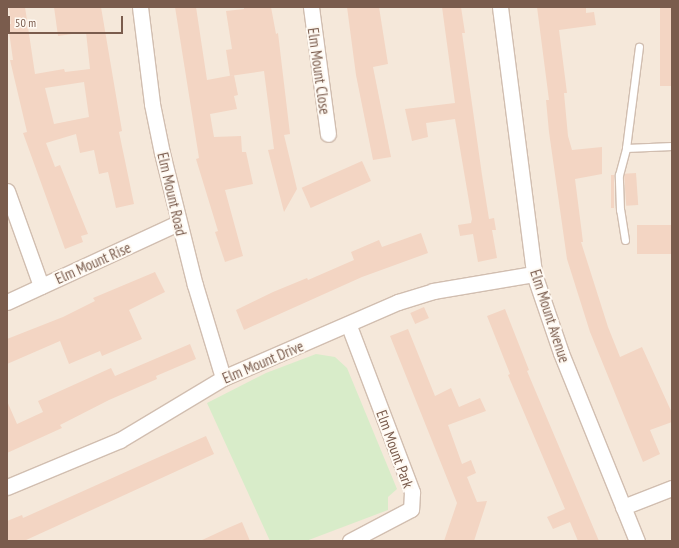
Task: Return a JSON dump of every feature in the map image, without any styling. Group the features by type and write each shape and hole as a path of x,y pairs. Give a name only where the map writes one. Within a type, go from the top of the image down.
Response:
{"street":[{"name":"Elm Mount Road","path":"140,7 152,104 178,223 223,378"},
{"name":"Elm Mount Close","path":"311,7 328,134"},
{"name":"Elm Mount Avenue","path":"500,7 534,274 561,353 637,541"},
{"path":"7,191 42,286"},
{"name":"Elm Mount Rise","path":"7,302 178,223"},
{"name":"Elm Mount Drive","path":"7,487 120,440 223,378 349,326 398,302 434,291 534,274"},
{"name":"Elm Mount Park","path":"349,326 412,492 411,509 350,541"},
{"path":"623,507 672,488"}],"lane":[{"path":"625,240 620,210 620,175 626,148 639,47"},
{"path":"626,148 672,146"}],"shaded area":[{"path":"7,7 672,7 672,541 7,541"}],"green space":[{"path":"316,354 335,357 347,368 397,489 388,497 388,510 306,541 270,541 207,403 266,373"}],"building":[{"path":"9,7 25,7 35,74 64,69 65,72 90,69 86,32 58,36 54,7 101,7 122,131 119,132 134,204 116,208 108,172 99,174 94,150 80,153 76,134 46,143 55,167 60,165 88,234 81,236 83,242 65,249 23,133 27,132 10,60 13,60 8,24 11,24","holes":["84,82 89,117 54,124 45,88"]},
{"path":"175,7 196,7 207,80 234,75 238,95 234,96 237,109 210,114 214,137 241,136 242,152 246,152 253,184 225,190 243,256 225,262 215,232 218,231 196,159 199,158"},
{"path":"244,7 271,7 276,34 278,33 290,134 284,135 297,189 284,212 268,150 274,149 264,71 230,76 226,50 232,49 226,11 244,9"},
{"path":"347,7 379,7 388,64 373,67 391,157 373,160 356,75"},
{"path":"442,7 461,7 465,33 462,33 482,175 489,219 494,218 496,230 492,230 497,258 478,262 473,234 460,236 458,225 471,223 472,219 455,119 426,123 428,137 412,141 405,109 455,103"},
{"path":"537,7 586,7 586,13 594,12 596,25 559,30 567,93 564,93 568,136 572,150 602,147 602,174 575,179 583,242 581,242 608,327 620,357 642,347 672,413 672,422 650,430 660,454 643,462 590,332 567,259 549,132 546,100 549,100"},
{"path":"660,7 672,7 672,86 660,86"},
{"path":"362,161 371,181 311,208 302,188"},
{"path":"636,173 638,205 626,206 624,174"},
{"path":"611,175 614,175 614,208 611,208"},
{"path":"637,225 672,225 672,254 637,254"},
{"path":"421,233 428,253 362,277 244,330 236,310 273,292 307,278 308,280 354,260 351,252 379,240 382,247"},
{"path":"155,272 165,292 129,310 142,339 102,356 100,351 69,364 60,341 7,364 7,339 63,317 95,301 93,298"},
{"path":"424,307 429,318 415,324 410,313"},
{"path":"505,309 529,370 527,371 599,541 578,541 570,522 553,529 547,517 565,509 508,375 510,374 487,316"},
{"path":"408,329 435,396 451,388 459,407 480,398 486,411 448,425 462,464 471,460 476,473 467,477 477,502 487,501 474,541 444,541 457,503 390,336"},
{"path":"190,344 196,359 156,376 157,379 109,400 60,425 62,428 7,453 7,401 17,424 43,412 38,401 111,368 115,376"},
{"path":"206,436 214,454 24,541 7,541 7,521 22,515 23,518"},
{"path":"242,522 250,541 200,541 228,528"}]}
